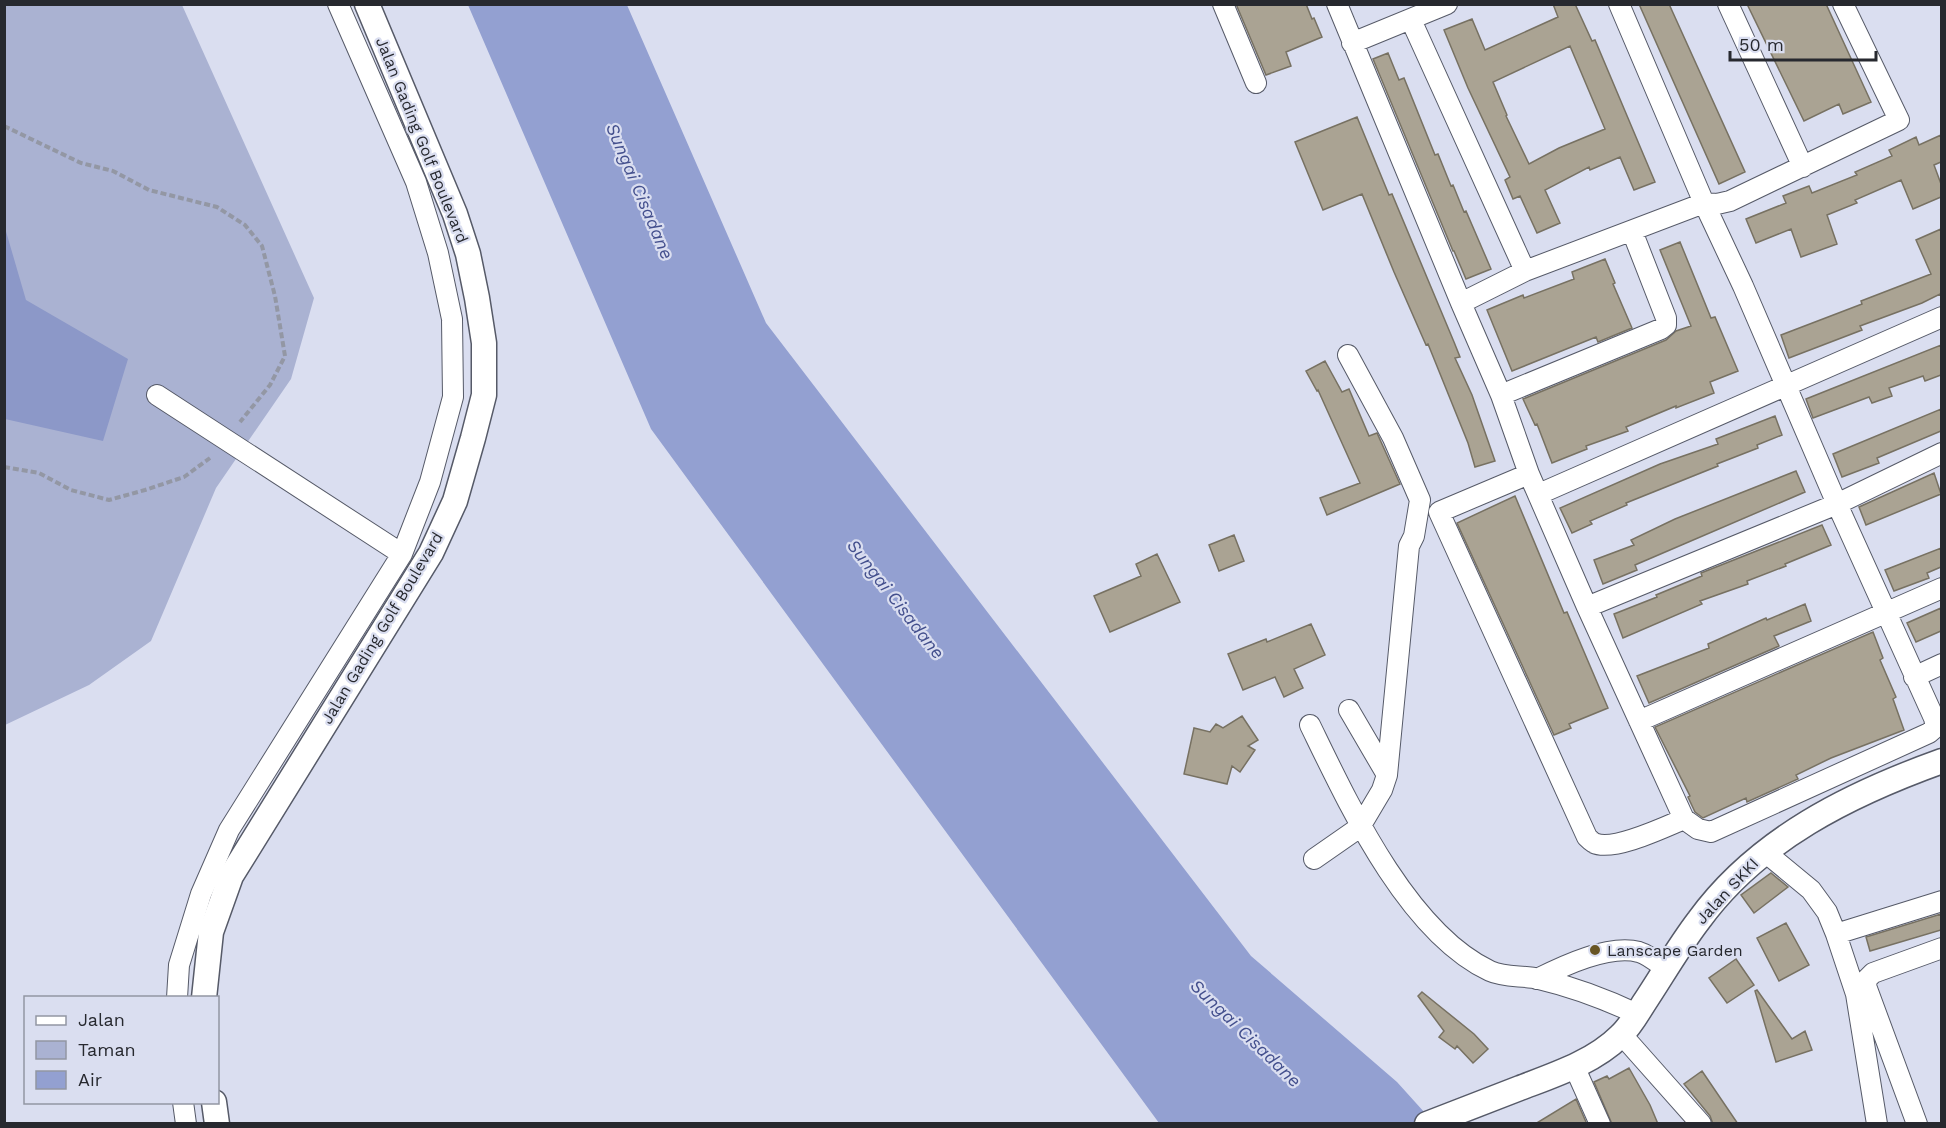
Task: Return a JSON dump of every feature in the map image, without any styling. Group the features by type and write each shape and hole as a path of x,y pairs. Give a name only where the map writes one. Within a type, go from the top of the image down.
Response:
{"main road":[{"name":"Jalan Gading Golf Boulevard","path":"204,996 211,932 231,876 431,553 455,501 484,395 484,343 468,254 455,214 366,4"},
{"name":"Jalan SKKI","path":"1427,1124 1566,1070 1598,1053 1622,1035 1699,919 1734,880 1765,852 1800,826 1836,805 1876,785 1941,761"},
{"path":"214,1104 217,1124"}],"street":[{"name":"Jalan Gading Golf Boulevard","path":"177,996 179,965 201,894 229,830 402,554 430,482 453,397 452,319 438,253 416,182 338,4"},
{"path":"1223,4 1256,83"},
{"path":"1337,4 1501,395 1529,474 1587,607 1684,819 1698,829 1712,831 1929,734 1936,727 1618,4"},
{"path":"1352,43 1447,4"},
{"path":"1728,4 1803,166"},
{"path":"1461,303 1525,271 1704,203 1717,204 1730,201 1899,120 1843,4"},
{"path":"1411,20 1525,271"},
{"path":"1501,395 1666,325 1666,318 1632,231"},
{"path":"1539,494 1941,317"},
{"path":"1314,859 1360,827 1382,790 1387,775 1409,546 1414,536 1420,500 1394,438 1348,355"},
{"path":"158,396 402,554"},
{"path":"1587,607 1837,504 1941,453"},
{"path":"1529,474 1439,512 1587,837 1593,843 1604,845 1640,838 1684,819"},
{"path":"1639,721 1941,588"},
{"path":"1914,677 1941,664"},
{"path":"1349,710 1387,775"},
{"path":"1310,725 1360,827 1423,916 1449,943 1473,962 1492,972 1537,979 1600,997 1637,1014"},
{"path":"1765,852 1811,890 1827,912 1856,994 1877,1124"},
{"path":"1836,934 1941,901"},
{"path":"1917,1124 1866,986 1867,979 1873,973 1941,948"},
{"path":"1537,979 1568,963 1598,954 1620,952 1637,952 1666,969"},
{"path":"1622,1035 1701,1124"},
{"path":"1566,1070 1600,1124"},
{"path":"183,1104 186,1124"}],"path":[{"path":"4,126 81,163 113,171 150,190 217,207 245,225 262,246 275,296 285,356 270,385 240,422"},
{"path":"4,467 39,473 70,490 108,500 184,477 210,458"}],"green space":[{"path":"5,5 182,5 314,298 291,379 216,488 151,641 89,685 5,725"}],"shaded area":[{"path":"5,228 26,300 128,359 103,441 5,419"}],"water":[{"name":"Sungai Cisadane","path":"468,5 627,5 766,323 1251,956 1397,1082 1434,1123 1159,1123 651,429"}],"building":[{"path":"1236,4 1306,4 1322,37 1286,52 1291,66 1266,75"},
{"path":"1553,4 1575,4 1592,41 1595,40 1655,182 1634,190 1620,157 1590,170 1589,167 1545,190 1560,223 1537,233 1520,196 1513,199 1505,180 1510,177 1468,88 1444,30 1472,19 1485,50 1558,17","holes":["1570,46 1605,129 1559,148 1529,164 1493,82"]},
{"path":"1639,4 1669,4 1745,172 1719,184"},
{"path":"1747,4 1826,4 1871,102 1843,114 1839,104 1804,121"},
{"path":"1388,53 1399,80 1404,78 1435,155 1438,154 1451,186 1453,185 1464,212 1466,211 1491,269 1466,279 1373,59"},
{"path":"1357,117 1454,342 1460,357 1455,358 1472,395 1495,461 1475,467 1468,443 1428,344 1426,345 1362,194 1323,210 1295,142"},
{"path":"1941,135 1941,162 1934,165 1941,184 1941,197 1913,209 1901,180 1855,200 1857,203 1827,215 1837,244 1801,257 1791,229 1756,243 1746,219 1786,203 1783,196 1809,186 1812,193 1857,175 1855,172 1892,156 1889,150 1916,137 1919,145"},
{"path":"1941,229 1941,297 1940,294 1860,326 1862,330 1789,358 1781,335 1931,274 1916,240"},
{"path":"1680,242 1711,318 1715,317 1738,371 1710,382 1714,393 1626,427 1628,431 1586,446 1587,449 1552,463 1537,424 1535,425 1523,399 1666,340 1676,331 1691,326 1660,250"},
{"path":"1605,259 1632,328 1598,342 1596,337 1512,371 1487,310 1523,295 1524,298 1574,279 1572,272"},
{"path":"1941,345 1941,375 1925,381 1923,376 1889,388 1892,396 1872,403 1869,397 1813,418 1806,399"},
{"path":"1325,361 1342,392 1349,389 1369,436 1377,433 1400,484 1327,515 1320,498 1360,483 1318,390 1306,371"},
{"path":"1941,409 1941,431 1877,458 1879,463 1842,477 1833,454"},
{"path":"1775,416 1782,435 1757,445 1758,448 1717,464 1718,466 1626,503 1627,505 1590,521 1592,524 1572,533 1560,508 1660,464 1718,444 1716,439"},
{"path":"1796,471 1805,492 1635,565 1637,570 1603,584 1594,560 1634,545 1631,540 1675,519"},
{"path":"1934,473 1941,494 1866,525 1859,507"},
{"path":"1515,496 1564,613 1567,612 1608,708 1569,724 1571,728 1554,735 1457,523"},
{"path":"1822,525 1831,545 1747,581 1748,584 1700,601 1702,604 1623,638 1614,614 1702,576 1701,573"},
{"path":"1234,535 1244,561 1219,571 1209,545"},
{"path":"1941,548 1941,567 1927,573 1929,578 1894,591 1885,570"},
{"path":"1157,554 1180,602 1110,632 1094,596 1141,576 1136,564"},
{"path":"1805,604 1811,621 1774,636 1779,646 1649,703 1637,676 1709,648 1708,644 1766,618 1767,620"},
{"path":"1941,608 1941,631 1916,642 1907,623"},
{"path":"1311,624 1325,655 1294,669 1303,688 1284,697 1275,677 1243,690 1228,654 1266,639 1267,642"},
{"path":"1873,632 1883,658 1880,660 1896,697 1893,699 1904,730 1831,758 1796,775 1798,779 1747,802 1746,798 1703,818 1695,812 1688,797 1690,796 1655,727"},
{"path":"1242,716 1258,740 1248,746 1255,750 1240,772 1232,766 1227,784 1184,774 1194,728 1210,732 1216,724 1223,728"},
{"path":"1771,873 1788,887 1754,913 1741,895"},
{"path":"1941,914 1941,930 1870,951 1866,937"},
{"path":"1786,923 1809,965 1779,981 1757,938"},
{"path":"1736,959 1754,985 1727,1003 1709,978"},
{"path":"1757,990 1792,1039 1805,1031 1812,1050 1776,1062 1755,991"},
{"path":"1422,992 1474,1034 1488,1049 1473,1063 1457,1046 1455,1049 1439,1037 1444,1031 1418,996"},
{"path":"1629,1068 1658,1124 1612,1124 1594,1082 1607,1076 1609,1079"},
{"path":"1702,1071 1738,1124 1713,1124 1710,1116 1684,1084"},
{"path":"1576,1099 1586,1122 1584,1124 1535,1124"}],"place":[{"name":"Lanscape Garden","path":"1595,950"}]}
